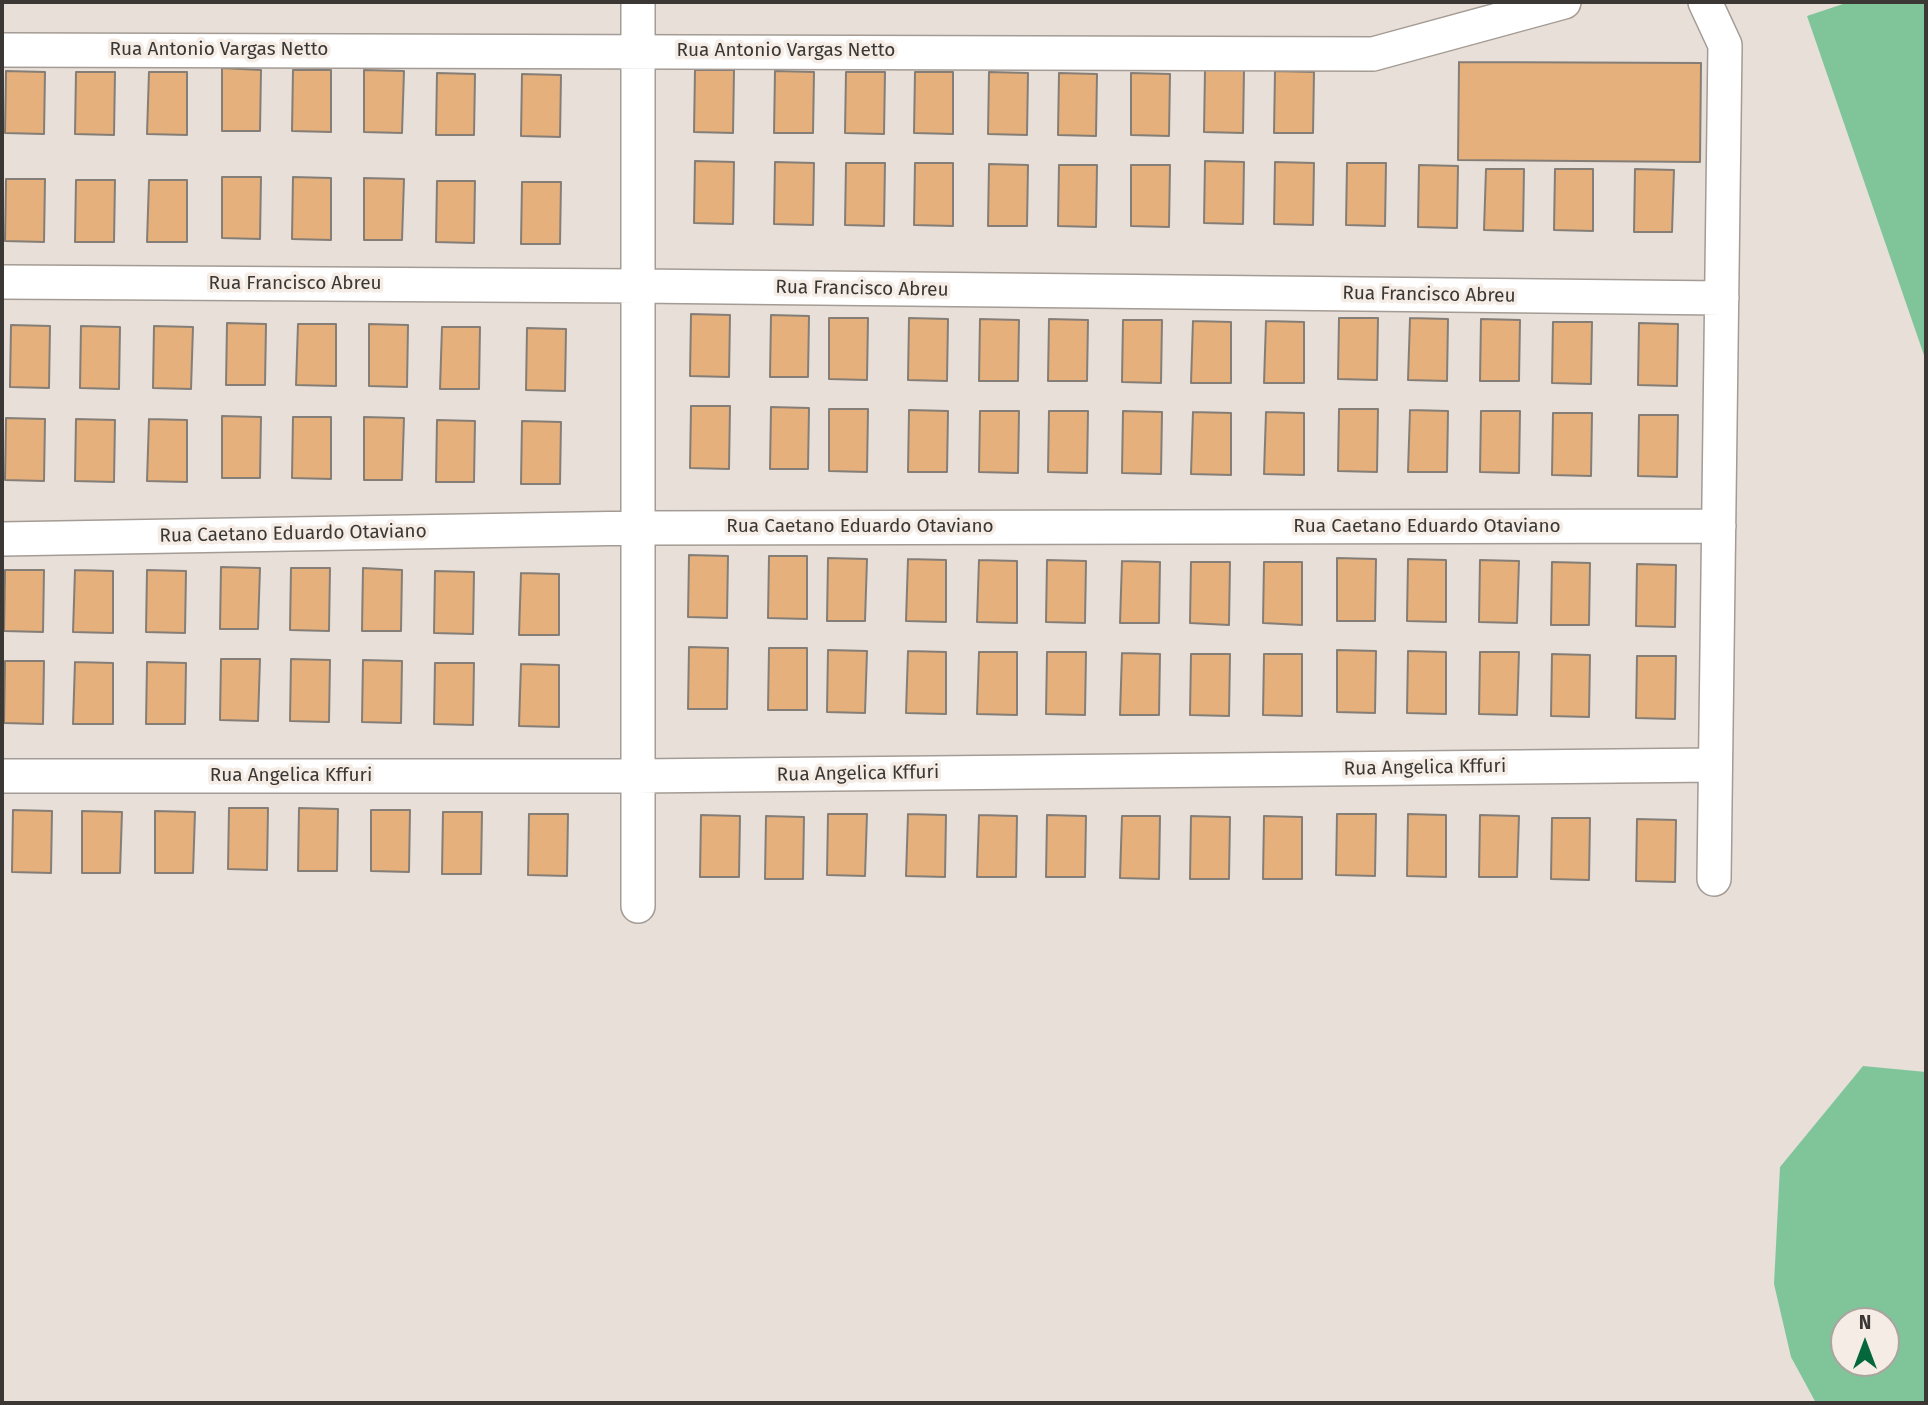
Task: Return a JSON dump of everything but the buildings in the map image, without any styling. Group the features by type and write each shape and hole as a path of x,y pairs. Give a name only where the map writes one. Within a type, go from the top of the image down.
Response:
{"street":[{"path":"638,2 638,906"},
{"name":"Rua Antonio Vargas Netto","path":"2,50 1373,54 1564,2"},
{"path":"1705,2 1726,45 1714,879"},
{"name":"Rua Francisco Abreu","path":"2,282 1722,298"},
{"name":"Rua Caetano Eduardo Otaviano","path":"2,539 638,528 1719,526"},
{"name":"Rua Angelica Kffuri","path":"2,776 638,776 1715,765"}],"green space":[{"path":"1849,2 1926,2 1926,361 1807,16"},
{"path":"1863,1066 1926,1072 1926,1403 1816,1403 1791,1357 1774,1284 1780,1167"}]}
